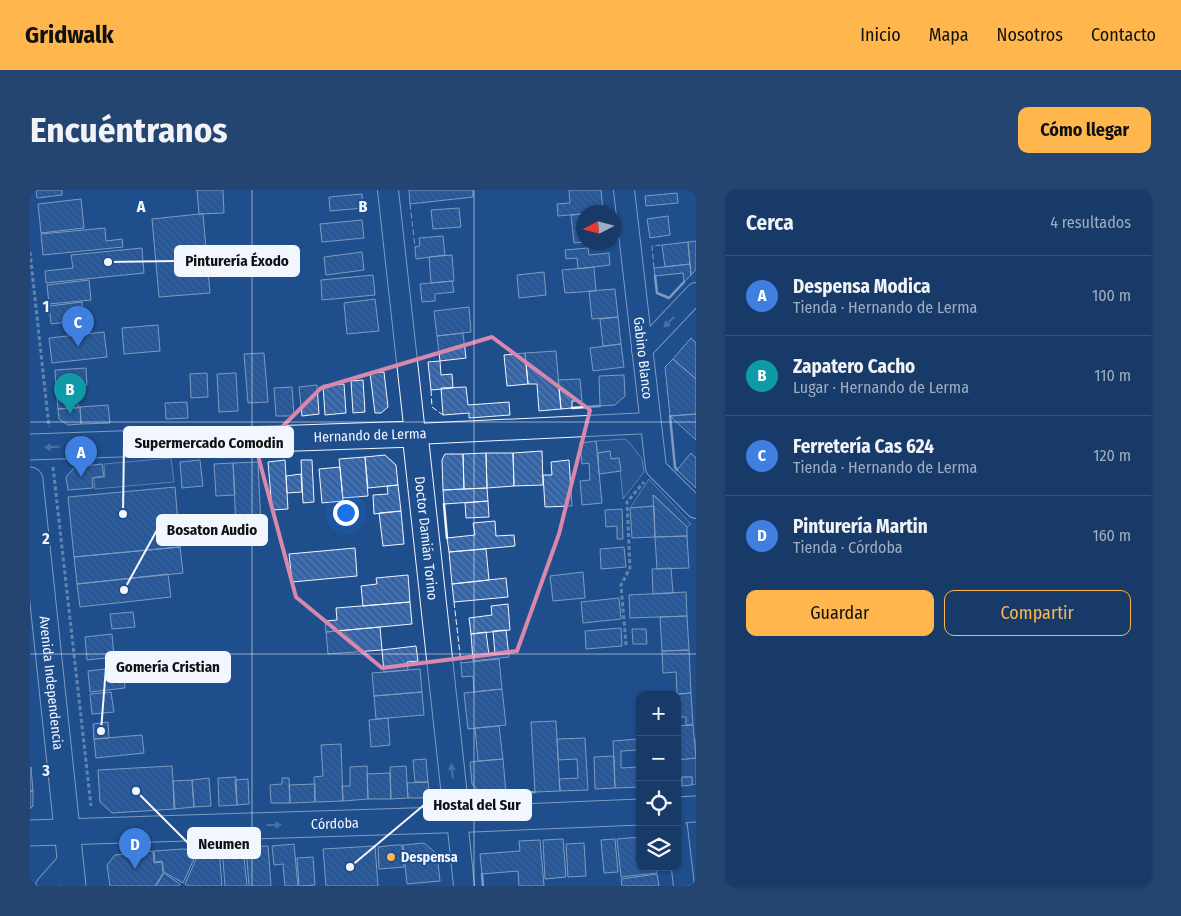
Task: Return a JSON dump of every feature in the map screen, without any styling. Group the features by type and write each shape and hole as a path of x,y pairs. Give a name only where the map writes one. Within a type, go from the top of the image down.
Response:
{"main road":[{"name":"Hernando de Lerma","path":"30,447 415,434"},
{"name":"Doctor Damián Torino","path":"415,434 457,819"},
{"name":"Avenida Independencia","path":"30,480 73,886"},
{"path":"681,810 696,809"},
{"name":"Córdoba","path":"30,833 636,812"}],"street":[{"name":"Doctor Damián Torino","path":"388,190 415,434"},
{"name":"Gabino Blanco","path":"624,190 656,468"},
{"path":"642,350 696,293"},
{"name":"Hernando de Lerma","path":"415,434 650,423"},
{"path":"656,468 696,508"},
{"name":"Doctor Damián Torino","path":"457,819 464,886"},
{"path":"46,886 70,858"},
{"path":"681,861 684,886"}],"path":[{"path":"30,252 49,430"},
{"path":"52,463 91,806"},
{"path":"626,645 621,584 630,568 627,502 656,468"}],"highlighted area":[{"path":"492,337 590,410 559,534 517,651 382,668 296,597 257,452 321,388"}],"shaded area":[{"path":"625,439 642,459 644,472 623,499 619,458 611,459 610,451 598,453 596,441"},
{"path":"171,458 174,482 95,489 94,478 105,477 104,464"},
{"path":"649,479 691,524 687,527 654,495 654,506 630,508"},
{"path":"694,740 696,740 696,758"},
{"path":"696,758 696,784 692,785 692,777 682,777 681,786 681,760"}],"building":[{"path":"36,190 62,190 62,195 37,198"},
{"path":"197,190 223,190 224,213 199,214"},
{"path":"409,190 473,190 473,197 410,204"},
{"path":"569,190 601,190 602,205 576,205 576,214 558,216 557,204 570,203"},
{"path":"677,193 678,203 646,206 645,196"},
{"path":"362,194 363,208 330,211 329,197"},
{"path":"81,199 84,228 41,233 38,204"},
{"path":"459,208 461,227 433,229 431,210"},
{"path":"203,214 210,293 159,297 152,219"},
{"path":"571,215 576,215 576,243 574,243"},
{"path":"668,216 670,235 650,238 647,219"},
{"path":"362,220 364,238 322,242 320,224"},
{"path":"105,228 106,241 122,239 123,247 43,255 41,234"},
{"path":"443,236 445,255 416,259 415,247 420,246 419,238"},
{"path":"696,241 696,270 691,275 688,242"},
{"path":"688,242 690,264 665,267 662,245"},
{"path":"142,248 144,273 46,283 45,271 73,268 71,255"},
{"path":"565,250 588,250 589,255 609,253 610,265 578,269 577,258 566,259"},
{"path":"362,252 364,270 326,275 324,257"},
{"path":"452,255 454,281 431,283 429,257"},
{"path":"690,264 691,275 684,282 683,273 655,276 654,268"},
{"path":"594,267 596,291 565,293 562,270"},
{"path":"544,272 546,295 519,298 517,275"},
{"path":"373,275 375,295 322,300 321,280"},
{"path":"89,280 91,300 49,304 47,285"},
{"path":"452,281 454,292 435,294 435,301 422,302 420,284"},
{"path":"615,289 618,317 592,319 589,291"},
{"path":"375,299 379,331 347,334 344,303"},
{"path":"82,302 83,320 51,324 49,306"},
{"path":"469,307 471,332 437,336 434,311"},
{"path":"618,317 621,344 603,346 600,319"},
{"path":"158,325 160,351 124,354 122,328"},
{"path":"104,332 107,357 52,363 49,338"},
{"path":"463,333 466,358 440,361 437,336"},
{"path":"691,338 696,343 696,379 673,359"},
{"path":"621,344 624,367 593,371 590,348"},
{"path":"556,351 561,409 539,411 537,384 528,384 525,353"},
{"path":"264,353 268,402 248,403 244,354"},
{"path":"525,353 528,384 507,386 504,355"},
{"path":"673,359 696,379 696,414 670,416 665,367"},
{"path":"440,361 441,375 452,374 453,388 431,390 428,362"},
{"path":"86,368 87,385 56,387 55,370"},
{"path":"384,372 388,407 381,413 375,413 370,373"},
{"path":"207,373 208,397 191,398 190,374"},
{"path":"236,373 238,411 219,412 217,374"},
{"path":"624,375 625,396 615,405 600,406 599,376"},
{"path":"580,379 582,401 572,401 572,408 561,409 558,380"},
{"path":"363,380 365,412 353,413 351,381"},
{"path":"344,384 346,413 325,415 323,385"},
{"path":"317,385 319,414 302,416 299,387"},
{"path":"77,386 78,408 58,409 56,387"},
{"path":"292,387 294,416 276,416 274,388"},
{"path":"466,387 468,405 509,402 510,415 469,418 469,413 443,415 441,388"},
{"path":"187,402 188,418 166,419 165,403"},
{"path":"108,405 110,423 81,424 80,407"},
{"path":"80,407 81,424 68,425 59,419 58,409"},
{"path":"696,414 696,440 670,416"},
{"path":"596,441 602,503 582,505 580,481 590,480 589,463 582,464 580,443"},
{"path":"542,451 543,485 514,486 513,453"},
{"path":"610,451 611,459 619,458 621,471 599,474 598,453"},
{"path":"486,453 487,488 464,489 463,454"},
{"path":"486,453 513,453 514,486 487,488"},
{"path":"691,453 696,458 696,488 677,470"},
{"path":"445,454 463,454 464,489 443,490 442,460"},
{"path":"385,455 396,465 398,485 368,488 365,457"},
{"path":"365,457 368,496 343,498 339,459"},
{"path":"200,460 203,486 182,488 180,462"},
{"path":"285,460 288,509 272,510 268,462"},
{"path":"301,460 312,460 314,502 303,503"},
{"path":"569,460 572,506 545,507 543,475 552,475 551,462"},
{"path":"258,462 261,526 236,527 233,463"},
{"path":"233,463 235,495 216,496 214,464"},
{"path":"102,464 104,476 92,478 93,488 68,490 66,477 75,467"},
{"path":"340,467 343,501 322,503 319,469"},
{"path":"301,474 302,492 287,493 286,476"},
{"path":"398,485 401,511 374,514 373,495 388,494 387,486"},
{"path":"175,487 180,547 74,557 68,497"},
{"path":"487,488 488,501 444,504 443,490"},
{"path":"653,495 687,527 687,536 655,537"},
{"path":"488,501 489,517 466,518 465,503"},
{"path":"654,506 655,537 632,538 630,508"},
{"path":"622,509 623,539 617,539 617,526 606,527 605,510"},
{"path":"401,511 404,544 383,546 379,513"},
{"path":"495,521 496,536 514,535 515,546 449,552 447,538 475,535 473,523"},
{"path":"687,536 689,568 657,569 655,537"},
{"path":"180,547 183,573 77,584 74,557"},
{"path":"624,547 626,567 601,569 600,549"},
{"path":"355,548 357,576 292,582 289,554"},
{"path":"486,549 489,580 452,584 449,552"},
{"path":"671,568 673,593 653,594 652,569"},
{"path":"583,572 585,598 553,601 550,576"},
{"path":"168,574 171,597 80,607 77,584"},
{"path":"408,575 410,602 363,606 361,586 377,584 376,578"},
{"path":"506,578 508,597 454,602 452,584"},
{"path":"686,592 687,616 630,618 629,595"},
{"path":"619,598 621,619 583,623 581,602"},
{"path":"410,602 412,624 326,632 325,621 337,620 336,608"},
{"path":"508,604 510,630 471,634 469,618 492,615 491,606"},
{"path":"133,612 135,627 112,629 110,614"},
{"path":"687,616 689,650 662,651 660,617"},
{"path":"380,627 382,650 328,654 326,632"},
{"path":"621,628 622,646 586,649 585,631"},
{"path":"632,629 646,629 647,644 633,644"},
{"path":"506,630 509,657 473,661 471,634 486,632 489,655 495,654 493,631"},
{"path":"112,634 114,657 87,660 85,637"},
{"path":"416,646 418,661 407,662 408,670 384,672 382,650"},
{"path":"689,650 691,693 681,694 681,691 677,691 676,672 663,673 662,651"},
{"path":"499,659 502,689 474,692 473,676 462,677 461,663"},
{"path":"123,667 125,688 90,692 88,671"},
{"path":"420,669 422,692 374,696 372,673"},
{"path":"502,689 506,725 468,729 464,693"},
{"path":"111,692 114,712 92,714 90,694"},
{"path":"422,692 424,715 376,719 374,696"},
{"path":"691,693 693,725 686,725 686,717 681,717 681,694"},
{"path":"388,718 390,745 371,747 369,720"},
{"path":"556,721 560,791 535,792 531,722"},
{"path":"108,722 109,738 94,739 93,724"},
{"path":"693,725 696,758 681,760 681,726"},
{"path":"499,726 503,759 478,761 475,728"},
{"path":"142,735 144,753 96,758 94,739"},
{"path":"585,738 588,790 560,791 559,779 578,778 577,759 558,760 557,739"},
{"path":"636,739 636,750 621,751 621,768 636,767 636,787 615,788 613,741"},
{"path":"341,744 343,801 315,802 314,777 323,776 321,745"},
{"path":"614,756 615,788 595,789 594,757"},
{"path":"426,759 428,782 415,782 413,760"},
{"path":"503,759 506,794 483,796 472,784 470,762"},
{"path":"172,766 175,809 112,813 100,802 98,770"},
{"path":"367,766 368,799 343,801 342,786 350,786 350,767"},
{"path":"406,766 408,798 391,799 390,767"},
{"path":"31,767 33,791 30,791"},
{"path":"390,773 391,799 368,799 367,774"},
{"path":"236,777 237,805 219,806 218,778"},
{"path":"682,777 692,777 692,785 682,786"},
{"path":"209,778 211,806 194,807 192,780"},
{"path":"282,778 289,778 290,803 271,803 270,785 282,784"},
{"path":"248,779 249,804 237,805 235,780"},
{"path":"192,780 194,807 174,809 173,781"},
{"path":"428,782 429,791 422,798 408,798 407,783"},
{"path":"315,784 315,802 290,803 289,785"},
{"path":"30,791 33,791 33,806 30,809"},
{"path":"636,837 636,871 657,871 657,873 621,877 617,839"},
{"path":"563,839 566,877 545,879 543,840"},
{"path":"615,839 618,872 604,873 601,840"},
{"path":"540,840 544,886 519,886 518,871 482,874 480,854 520,851 519,841"},
{"path":"424,843 437,854 440,881 407,884 403,845"},
{"path":"584,843 586,876 568,877 566,844"},
{"path":"294,844 298,886 285,886 283,864 274,865 272,846"},
{"name":"Despensa","path":"402,845 404,867 379,869 378,847"},
{"path":"268,846 271,886 249,886 246,847"},
{"path":"375,846 378,886 326,886 323,849"},
{"path":"243,847 247,886 225,886 222,848"},
{"path":"219,848 222,886 189,886 185,884 200,850"},
{"path":"198,850 183,883 164,872 162,861 155,862 154,851"},
{"path":"153,851 154,863 162,862 163,873 155,886 110,886 107,865 115,855"},
{"path":"313,857 315,885 299,886 297,858"},
{"path":"164,873 180,884 179,886 156,886"},
{"path":"657,874 659,886 622,886 621,879"}],"fence":[{"path":"410,204 415,247"},
{"path":"654,268 652,246 662,245"},
{"path":"431,390 432,407 443,415"},
{"path":"454,602 461,663"}],"wall":[{"path":"655,276 657,293 669,298 684,282"},
{"path":"572,408 600,406"},
{"path":"670,416 675,467 677,470"},
{"path":"444,504 447,538"},
{"path":"506,794 535,792"},
{"path":"482,874 483,886"}],"place":[{"name":"Pinturería Éxodo","path":"108,262"},
{"name":"Ferretería Cas 624","path":"78,347"},
{"name":"Zapatero Cacho","path":"70,414"},
{"name":"Despensa Modica","path":"81,477"},
{"name":"Supermercado Comodin","path":"123,514"},
{"name":"Bosaton Audio","path":"124,590"},
{"name":"Gomería Cristian","path":"101,731"},
{"name":"Neumen","path":"136,791"},
{"name":"Despensa","path":"391,857"},
{"name":"Hostal del Sur","path":"350,867"},
{"name":"Pinturería Martin","path":"135,869"}]}
